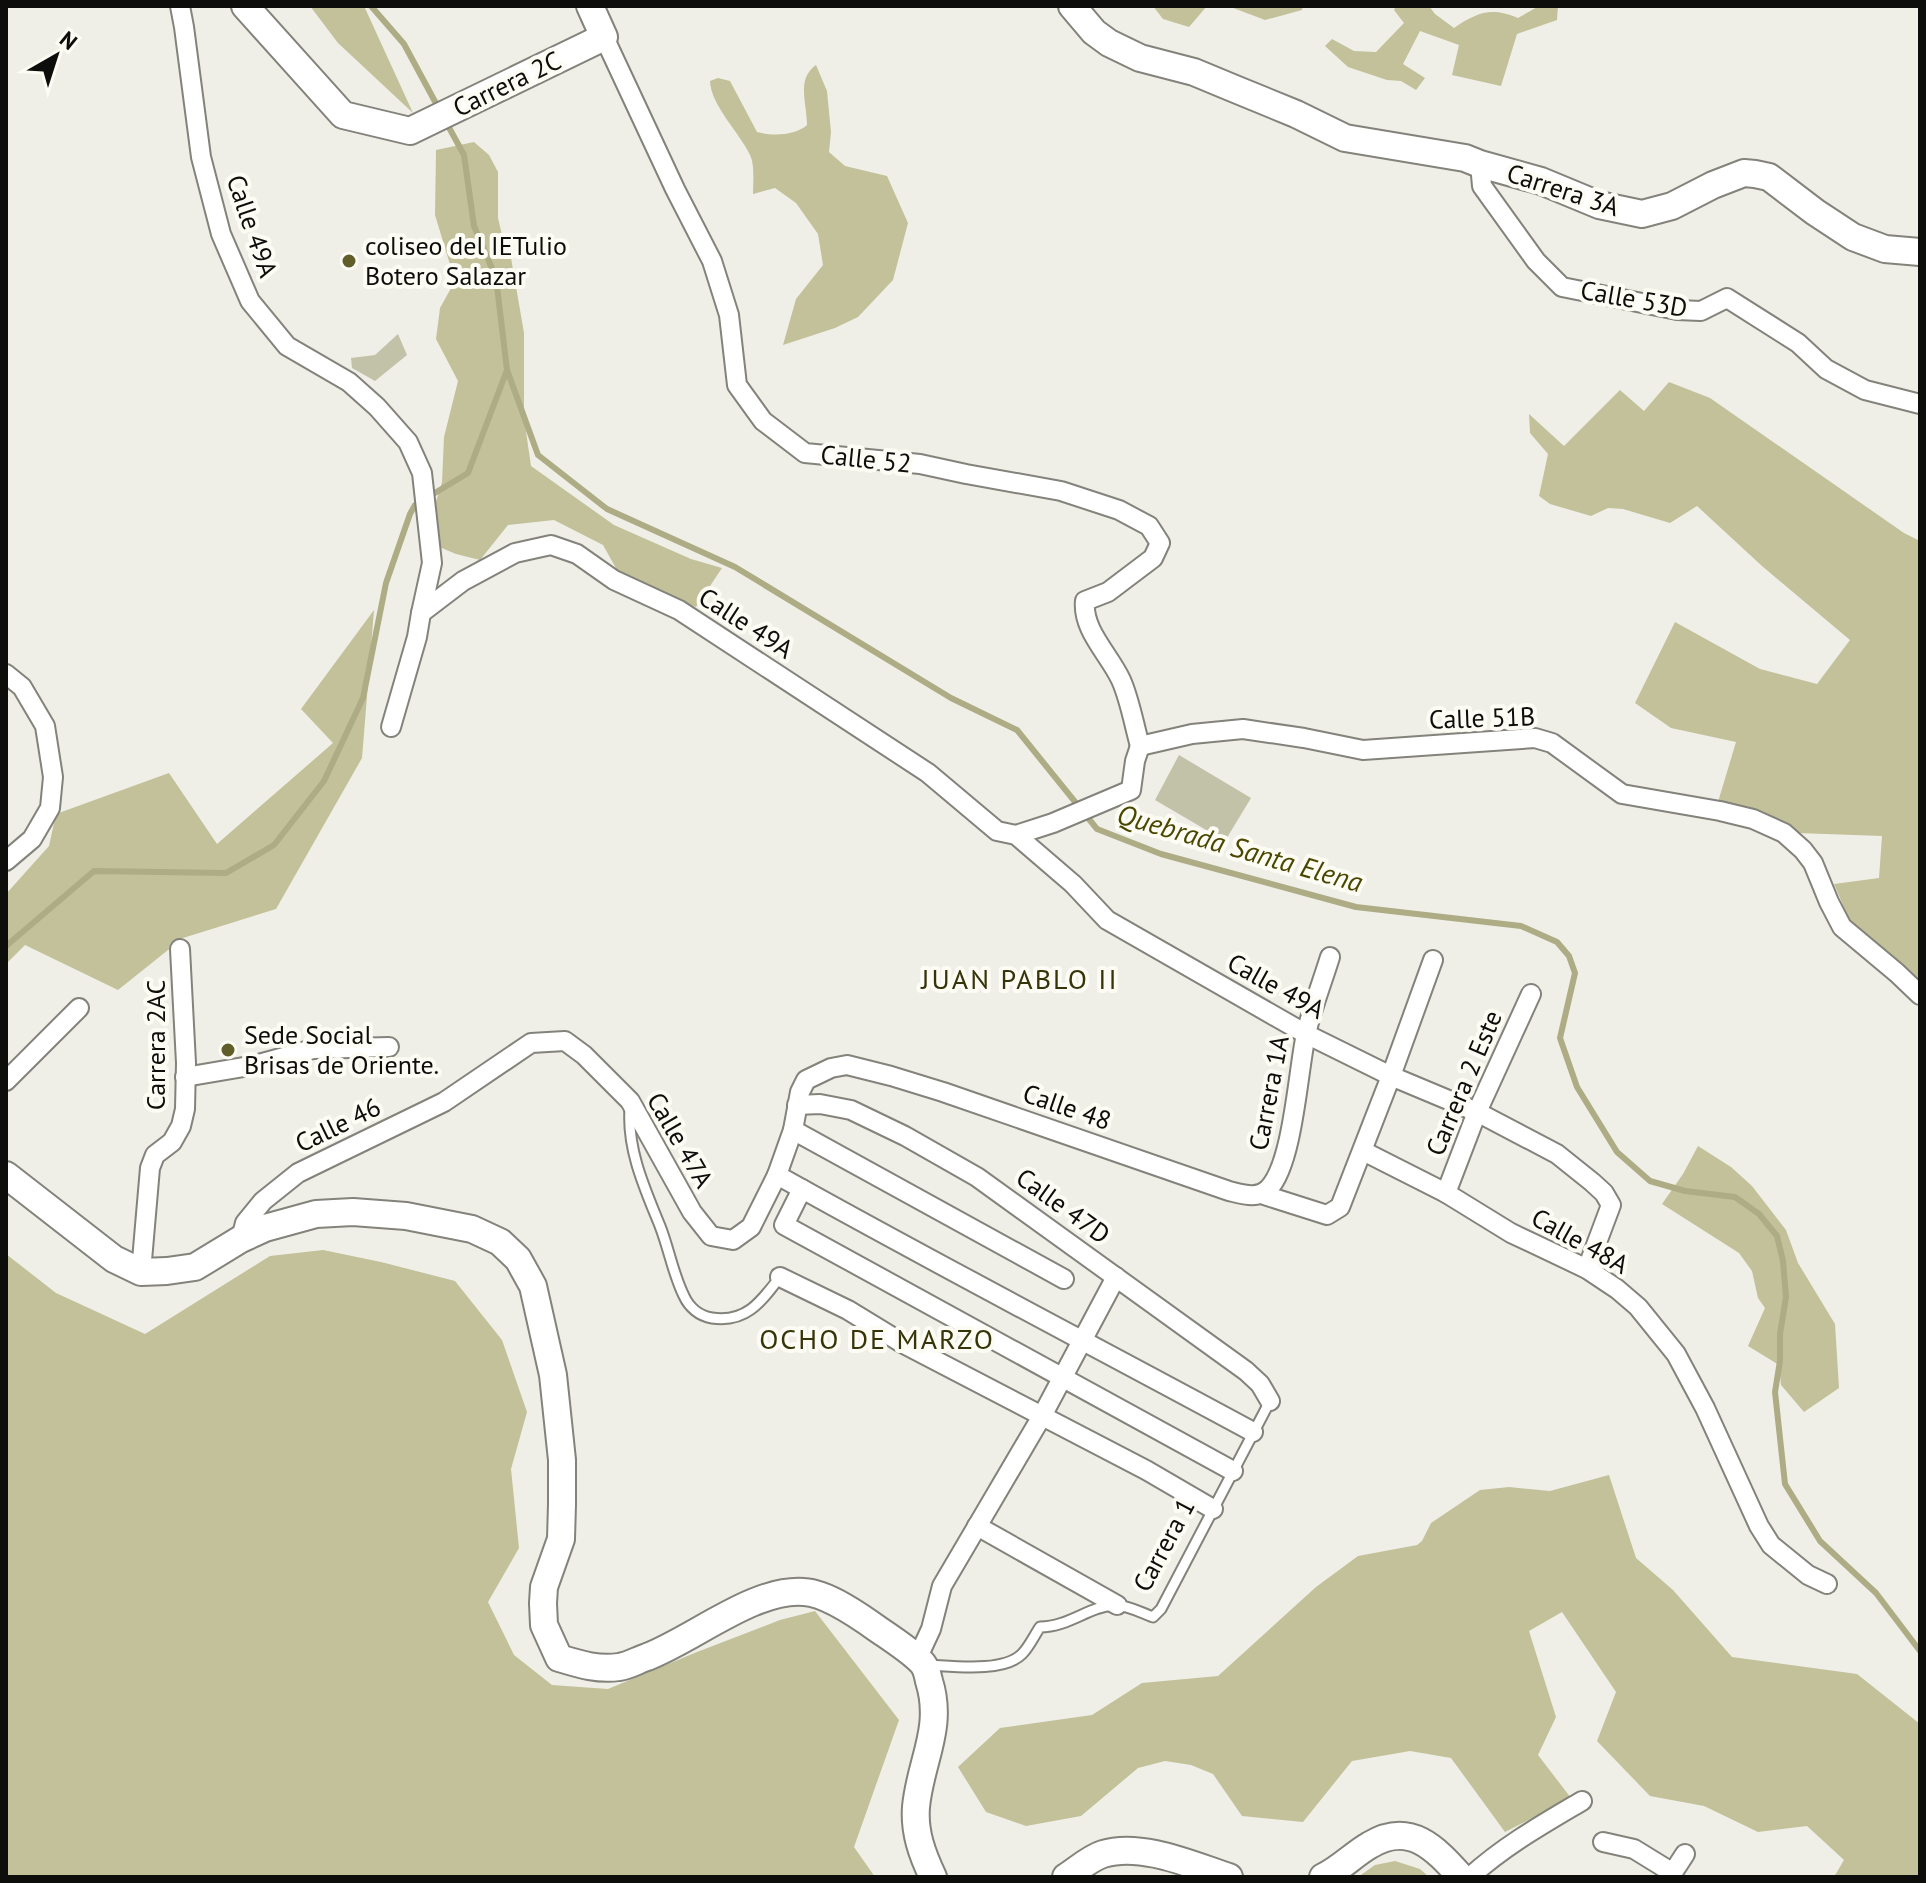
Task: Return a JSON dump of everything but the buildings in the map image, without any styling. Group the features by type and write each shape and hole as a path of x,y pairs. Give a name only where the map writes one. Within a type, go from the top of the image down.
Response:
{"main road":[{"name":"Carrera 2C","path":"245,6 343,115 410,131 604,37"},
{"name":"Calle 52","path":"590,6 604,37"},
{"path":"1072,6 1094,32 1140,58 1194,72 1345,138 1473,161"},
{"name":"Carrera 3A","path":"1473,161 1541,181 1599,205 1642,214 1672,206 1744,173 1755,174 1769,177 1853,237 1885,249 1920,252"},
{"path":"6,1175 114,1259 141,1272 195,1267 265,1228 316,1214 353,1212 406,1216 472,1229 500,1242 518,1259 533,1286 553,1375 562,1460 561,1539 544,1587 543,1603 544,1625 559,1658 588,1667 621,1667 663,1651 750,1603 776,1595 805,1591 853,1612 920,1662 932,1689 935,1722 916,1805 916,1833 933,1877"},
{"path":"1323,1877 1370,1845 1387,1837 1408,1836 1423,1841 1461,1877"},
{"path":"1066,1877 1102,1854 1126,1851 1152,1853 1229,1877"}],"street":[{"name":"Calle 49A","path":"180,6 201,157 221,234 250,301 287,346 349,382 377,407 408,442 422,473 432,563 421,613"},
{"name":"Calle 52","path":"604,37 712,261 729,315 737,385 763,421 805,453 920,464 1061,491 1119,510 1149,526 1160,543 1153,558 1108,592 1085,601 1084,611 1089,626 1121,680 1140,746"},
{"name":"Calle 53D","path":"1473,161 1482,186 1536,261 1562,287 1677,310 1701,311 1727,298 1798,343 1826,369 1865,390 1920,404"},
{"name":"Calle 49A","path":"421,613 463,581 515,553 551,545 577,554 614,580 679,610 928,773 997,831 1016,835 1073,884 1107,920 1306,1034 1391,1076 1477,1112 1557,1154 1598,1187 1611,1205 1587,1269"},
{"path":"391,727 421,613"},
{"path":"6,674 22,687 45,726 53,777 50,808 32,839 6,861"},
{"name":"Calle 51B","path":"1140,746 1213,730 1243,729 1363,750 1535,738 1552,743 1622,794 1742,816 1784,833 1813,863 1842,927 1920,995"},
{"path":"1016,835 1131,790 1140,746"},
{"name":"Carrera 2AC","path":"141,1272 150,1168 155,1155 172,1142 181,1126 185,1109 180,949"},
{"name":"Carrera 1A","path":"1264,1192 1282,1166 1306,1034 1330,957"},
{"path":"1363,1151 1433,960"},
{"name":"Carrera 2 Este","path":"1446,1193 1477,1112 1531,994"},
{"path":"6,1081 79,1008"},
{"name":"Calle 47A","path":"565,1041 584,1055 630,1101 692,1212 711,1236 733,1240 751,1227 777,1175"},
{"name":"Calle 46","path":"241,1239 245,1223 263,1201 298,1173 444,1102 531,1043 565,1041"},
{"path":"185,1077 255,1065 313,1049 389,1047"},
{"name":"Calle 48","path":"797,1105 806,1080 831,1068 847,1065 943,1092 1229,1191 1247,1195 1264,1192 1327,1215 1340,1207 1363,1151"},
{"name":"Calle 47D","path":"797,1105 820,1104 851,1110 977,1177 1246,1371 1260,1384 1270,1401"},
{"path":"797,1105 793,1130 777,1175 1253,1432"},
{"path":"793,1130 1064,1279"},
{"name":"Calle 48A","path":"1363,1151 1446,1193 1511,1233 1587,1269 1638,1307 1676,1354 1771,1545 1808,1575 1827,1584"},
{"path":"802,1189 784,1225 1233,1471"},
{"path":"780,1277 848,1310 902,1343 1146,1470 1213,1509"},
{"path":"920,1662 942,1586 1042,1416 1116,1277"},
{"path":"977,1526 1117,1605"},
{"path":"1470,1877 1509,1845 1582,1801"},
{"path":"1603,1842 1634,1849 1672,1875 1685,1854"}],"lane":[{"path":"630,1101 628,1128 635,1161 679,1286 693,1309 707,1318 733,1320 752,1309 780,1277"},
{"name":"Carrera 1","path":"920,1662 984,1666 1008,1662 1021,1655 1040,1627 1052,1627 1117,1605 1153,1617 1161,1609 1270,1401"}],"green space":[{"path":"310,6 364,6 413,113 338,43"},
{"path":"1153,6 1207,6 1189,27 1163,19"},
{"path":"1228,6 1303,6 1302,10 1265,20"},
{"path":"1396,6 1429,6 1454,28 1485,13 1518,18 1539,6 1558,6 1557,20 1517,34 1501,86 1452,75 1459,45 1420,31 1403,64 1425,78 1416,90 1401,81 1387,80 1348,67 1325,46 1332,39 1354,51 1376,52 1404,23 1394,10"},
{"path":"816,65 827,91 831,132 829,152 845,166 887,176 908,223 893,280 858,317 783,345 796,299 823,265 818,234 796,203 775,188 753,194 752,159 715,100 710,81 718,78 730,81 757,132 790,133 807,125 804,84"},
{"path":"474,142 489,155 498,172 498,218 510,252 524,333 524,418 531,466 614,525 691,559 722,568 696,607 651,589 617,570 603,545 554,520 508,525 480,560 437,546 434,508 442,482 444,437 458,381 436,339 440,308 455,281 435,215 436,150"},
{"path":"398,334 407,355 375,381 352,368 351,358 375,355"},
{"path":"1669,382 1710,398 1920,541 1920,984 1851,924 1834,884 1879,878 1882,836 1797,833 1767,814 1718,802 1736,742 1671,728 1635,703 1675,622 1760,669 1817,684 1850,640 1697,506 1670,523 1623,509 1608,508 1591,516 1550,504 1539,496 1548,454 1530,433 1529,414 1564,446 1620,390 1644,411"},
{"path":"374,610 362,758 276,909 183,938 118,990 25,945 6,964 6,894 49,846 56,814 169,773 217,844 333,743 301,709"},
{"path":"1179,755 1251,798 1225,841 1155,800"},
{"path":"1698,1146 1731,1167 1752,1186 1786,1230 1798,1263 1835,1324 1839,1388 1804,1412 1781,1385 1779,1365 1748,1346 1765,1308 1758,1298 1752,1271 1739,1253 1662,1204"},
{"path":"323,1250 455,1281 502,1340 527,1412 511,1469 519,1548 488,1602 514,1655 552,1685 608,1689 780,1620 815,1611 899,1720 854,1847 875,1877 6,1877 6,1254 56,1293 145,1334 270,1256"},
{"path":"1609,1475 1636,1558 1673,1590 1732,1657 1857,1674 1920,1724 1920,1877 1834,1877 1844,1860 1807,1826 1758,1832 1704,1806 1650,1796 1597,1741 1616,1692 1562,1612 1529,1631 1556,1717 1538,1755 1571,1798 1505,1832 1451,1758 1410,1751 1352,1761 1303,1822 1242,1816 1213,1774 1191,1765 1165,1761 1138,1768 1081,1816 1026,1826 986,1812 958,1767 1000,1728 1092,1715 1142,1683 1218,1676 1316,1587 1358,1556 1417,1545 1431,1523 1480,1490 1509,1487 1550,1491"},
{"path":"1395,1861 1420,1869 1429,1877 1358,1877 1375,1865"}],"waterway":[{"name":"Quebrada Santa Elena","path":"371,6 404,44 439,109"},
{"name":"Quebrada Santa Elena","path":"446,122 464,155 474,226 496,278 507,370 538,455 607,509 735,567 951,698 1017,730 1097,829 1161,854 1356,907 1521,926 1557,942 1569,956 1575,973 1560,1038 1577,1087 1617,1152 1650,1181 1685,1191 1735,1197 1759,1214 1777,1236 1786,1297 1775,1392 1785,1484 1820,1541 1876,1593 1920,1651"},
{"path":"6,946 94,871 226,873 274,845 324,781 363,698 386,583 410,514 415,505 468,473 507,370"}],"place":[{"name":"coliseo del IETulio Botero Salazar","path":"349,261"},
{"name":"Sede Social Brisas de Oriente.","path":"228,1050"}],"district":[{"name":"JUAN PABLO II","path":"1020,979"},
{"name":"OCHO DE MARZO","path":"877,1339"}]}
